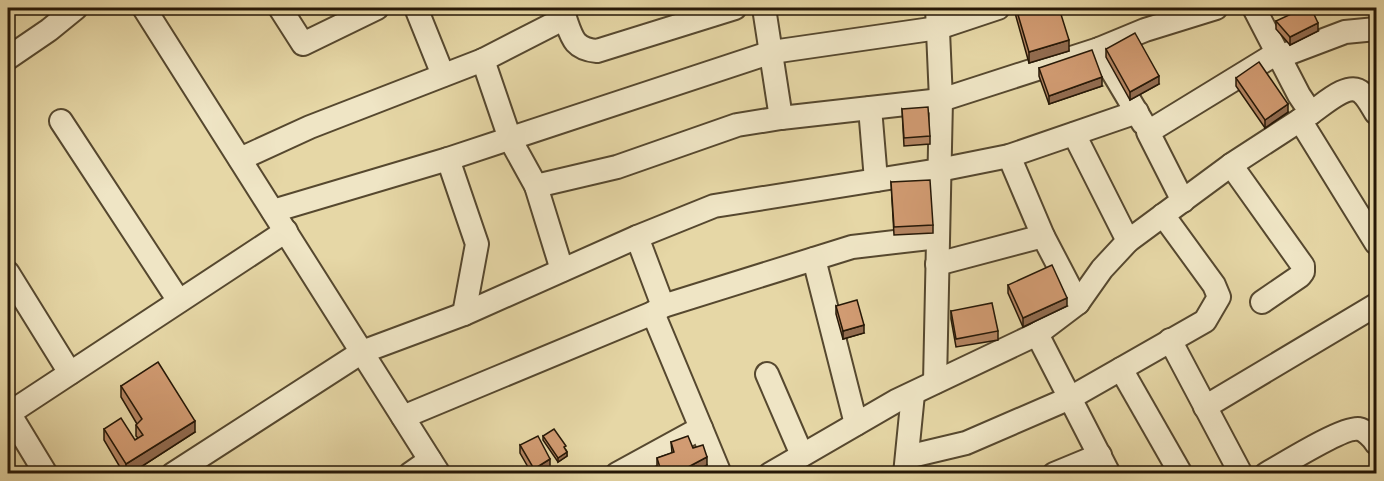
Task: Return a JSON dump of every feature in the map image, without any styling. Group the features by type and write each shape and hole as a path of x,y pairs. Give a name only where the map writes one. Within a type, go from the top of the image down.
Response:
{"street":[{"path":"8,58 76,8"},
{"path":"144,8 435,467 410,474"},
{"path":"280,8 303,44 377,8"},
{"path":"416,8 443,75"},
{"path":"240,159 310,127 483,60 563,13 572,38 579,46 597,51 735,8"},
{"path":"764,8 781,118"},
{"path":"273,211 448,159 772,52 937,18 998,8"},
{"path":"536,186 617,167 737,125 941,100 1216,8"},
{"path":"1254,8 1299,95 1306,116 1377,243"},
{"path":"935,382 941,100 937,18"},
{"path":"1148,132 1278,55 1345,32 1377,28"},
{"path":"1099,49 1137,112 1183,201"},
{"path":"483,60 510,139 536,186 562,270"},
{"path":"770,474 896,401 1037,334 1078,303 1102,269 1128,241 1231,165 1347,88 1354,88 1361,92 1377,113"},
{"path":"870,108 876,180"},
{"path":"173,474 362,352 464,314 637,237 714,206 939,170 1009,156 1137,112"},
{"path":"61,121 179,301"},
{"path":"1074,134 1128,241"},
{"path":"1009,156 1043,236 1078,303"},
{"path":"448,159 477,244 464,314"},
{"path":"1231,165 1303,266 1300,276 1262,302"},
{"path":"914,394 906,465 966,443 1070,398 1205,321 1219,297 1214,285 1164,215"},
{"path":"46,474 8,414 286,231"},
{"path":"938,264 1043,236"},
{"path":"637,237 658,309 720,474"},
{"path":"403,417 658,309 852,247 938,237"},
{"path":"814,259 856,424"},
{"path":"8,273 70,373"},
{"path":"1205,407 1377,305"},
{"path":"1037,334 1105,465 1054,474"},
{"path":"1170,340 1240,474"},
{"path":"1121,369 1181,474"},
{"path":"767,374 802,455"},
{"path":"617,474 701,428"},
{"path":"1266,474 1342,432 1358,429 1373,437 1377,443"}],"building":[{"path":"1016,8 1059,8 1069,40 1029,52"},
{"path":"1304,8 1311,8 1318,23 1290,37 1276,21"},
{"path":"1135,33 1159,76 1130,92 1106,49"},
{"path":"1092,50 1102,77 1049,96 1039,68"},
{"path":"1259,62 1288,104 1265,120 1236,78"},
{"path":"928,107 930,136 904,138 902,109"},
{"path":"930,180 933,225 894,227 891,182"},
{"path":"1052,265 1067,298 1023,318 1008,285"},
{"path":"857,300 864,325 843,331 836,306"},
{"path":"992,303 998,331 956,339 951,311"},
{"path":"158,362 195,421 126,464 104,429 121,418 135,440 143,435 136,425 142,419 121,386"},
{"path":"554,429 566,446 564,447 567,452 558,458 543,436"},
{"path":"538,436 550,459 534,469 520,445"},
{"path":"688,436 693,448 703,445 707,457 675,474 662,474 657,458 674,452 671,442"}]}
